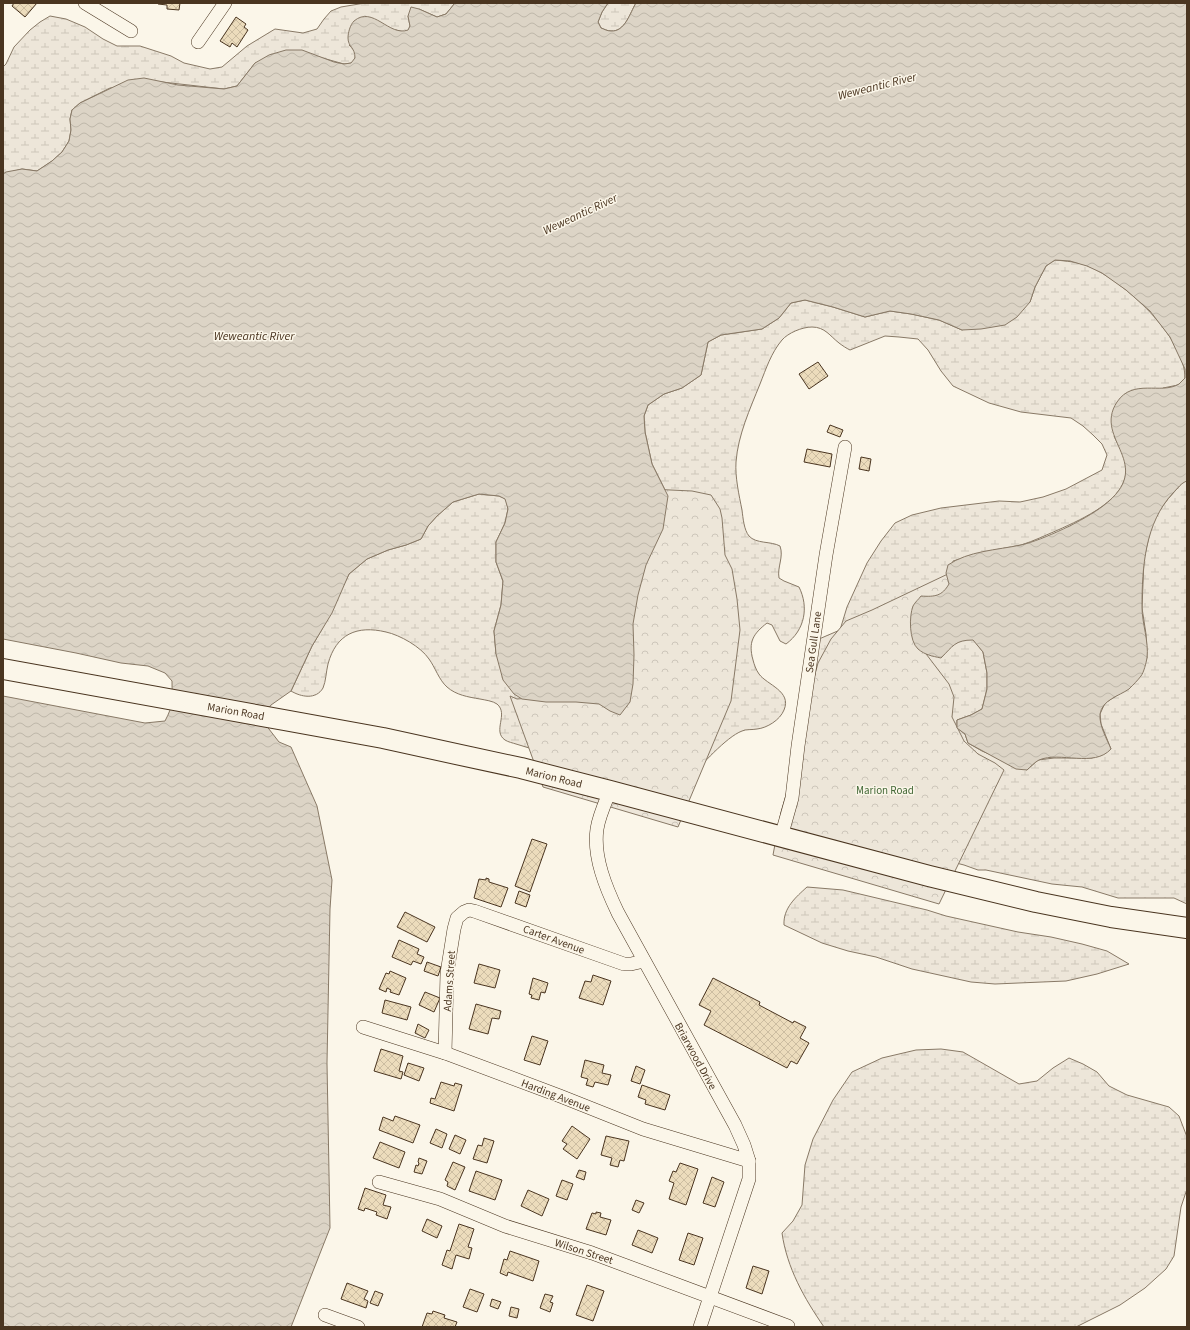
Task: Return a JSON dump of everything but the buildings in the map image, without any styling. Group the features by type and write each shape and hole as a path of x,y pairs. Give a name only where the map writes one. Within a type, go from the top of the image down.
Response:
{"main road":[{"name":"Marion Road","path":"3,669 383,738 521,768 929,876 1036,902 1111,917 1187,928"}],"street":[{"path":"84,3 131,31"},
{"path":"198,42 225,3"},
{"name":"Sea Gull Lane","path":"781,837 792,798 822,579 845,447"},
{"name":"Briarwood Drive","path":"610,791 597,830 599,862 610,898 735,1125 749,1161 749,1179 700,1327"},
{"name":"Carter Avenue","path":"464,912 474,910 624,964 644,961"},
{"name":"Adams Street","path":"445,1054 447,973 457,918 464,912"},
{"name":"Harding Avenue","path":"363,1027 445,1054 560,1096 643,1129 749,1161"},
{"name":"Wilson Street","path":"379,1182 440,1199 505,1226 592,1253 788,1326"},
{"path":"326,1315 358,1327"}],"green space":[{"path":"365,3 455,3 446,14 437,17 419,9 408,16 410,26 408,31 404,32 396,30 349,45 356,56 352,63 344,64 319,57 255,63 237,86 224,89 162,82 110,88 80,103 72,110 69,141 62,152 52,161 37,171 22,169 3,174 3,67 14,47 30,30 50,16 66,19 85,27 117,46 140,46 171,56 184,63 210,69 222,67 247,46 275,29 303,33 317,29 331,11 341,7"},
{"path":"608,3 636,3 626,21 616,30 610,31 601,28 598,22"},
{"path":"1055,260 1088,266 1103,273 1135,297 1164,328 1175,345 1182,362 1185,378 1178,385 1163,388 1114,436 1123,455 1126,467 1125,478 1120,489 1102,506 1091,514 1035,540 1021,545 953,561 941,657 958,642 973,639 983,652 987,673 987,689 982,709 957,720 957,728 965,734 968,743 982,751 1027,770 1038,760 1054,758 1092,758 1111,749 1101,724 1100,714 1105,703 1116,696 1147,658 1146,634 1142,608 1144,559 1150,532 1156,515 1183,482 1187,481 1187,904 1174,898 1118,898 1082,887 1052,884 986,870 978,870 925,855 811,674 812,642 840,630 847,607 867,563 895,523 912,515 941,508 999,501 1020,502 1043,497 1066,489 1102,470 1107,455 1102,444 1083,426 1071,418 1021,412 989,403 953,386 941,371 928,350 918,339 885,336 850,350 844,347 824,330 817,327 808,327 785,337 778,345 772,356 739,442 736,462 737,480 746,531 752,539 780,546 781,554 779,578 799,587 804,602 803,618 797,632 786,644 780,641 772,625 767,623 755,635 752,643 752,654 758,672 763,678 778,689 785,698 786,703 780,717 765,727 744,730 736,734 714,752 688,779 551,753 506,741 501,736 500,732 501,713 497,704 454,692 442,681 429,659 421,650 404,639 386,632 366,630 349,634 336,645 328,664 323,688 320,692 312,696 304,696 291,691 349,574 367,559 421,539 428,526 453,502 479,494 499,496 506,499 508,509 505,523 496,542 496,562 503,581 501,605 494,631 496,654 668,496 652,464 645,432 644,416 648,405 664,394 682,388 701,375 708,342 721,335 762,329 779,318 791,303 805,300 865,317 890,311 911,314 939,320 962,330 1030,302 1035,287 1046,266"},
{"path":"649,489 692,491 711,495 720,509 722,518 725,555 732,569 740,630 731,701 678,827 543,787 510,696 517,699 580,694"},
{"name":"Marion Road","path":"990,554 920,646 949,684 954,697 952,717 964,741 978,754 995,763 1004,770 939,904 773,855 781,812 793,771 805,712 818,663 831,639 846,621"},
{"path":"807,887 843,890 946,916 1082,944 1107,951 1129,964 1097,974 1066,981 995,984 971,982 912,969 876,957 848,951 822,943 784,925 784,919 791,903"},
{"path":"941,1049 963,1052 1019,1084 1037,1081 1053,1068 1069,1058 1097,1072 1109,1086 1127,1095 1169,1107 1179,1116 1187,1137 1187,1189 1181,1207 1174,1256 1166,1269 1145,1288 1120,1305 1076,1327 824,1327 797,1282 784,1246 782,1233 793,1221 802,1205 805,1165 813,1139 833,1100 852,1072 882,1058 916,1050"}],"water":[{"name":"Weweantic River","path":"455,3 608,3 598,22 601,28 611,31 620,28 623,25 636,3 1187,3 1187,481 1173,493 1156,518 1147,546 1144,561 1142,592 1142,613 1147,652 1144,670 1141,676 1129,689 1107,702 1101,709 1101,723 1111,749 1104,755 1086,758 1047,758 1037,761 1027,770 1016,769 968,743 965,734 957,728 957,720 982,709 987,689 987,673 983,652 973,640 967,640 955,644 941,658 929,655 918,649 915,645 911,635 910,622 913,606 921,596 938,595 944,591 949,584 946,573 948,565 956,560 974,554 1021,545 1052,534 1075,523 1103,506 1118,491 1125,477 1125,465 1112,428 1111,416 1117,402 1131,391 1147,388 1172,387 1179,384 1185,378 1185,369 1170,337 1150,311 1126,290 1102,273 1087,266 1070,261 1055,260 1046,266 1035,287 1030,302 1017,317 1005,325 981,329 962,330 939,320 911,314 890,311 865,317 805,300 791,303 779,318 762,329 721,335 708,342 701,375 682,388 664,394 648,405 644,416 645,432 652,464 668,496 663,529 646,565 638,595 633,624 633,684 630,702 620,715 599,704 546,702 522,699 514,694 503,680 496,654 494,631 501,605 503,581 496,562 496,542 505,523 508,509 505,499 499,496 479,494 453,502 428,526 421,539 367,559 349,574 332,613 312,646 291,691 271,705 263,716 262,720 279,742 291,747 317,806 332,880 330,909 327,1063 330,1228 291,1327 3,1327 3,696 145,723 165,721 172,702 172,681 165,673 148,666 121,663 3,639 3,174 22,169 37,171 52,161 62,152 69,141 72,110 80,103 128,80 144,78 178,85 224,89 237,86 255,63 269,55 286,50 302,50 334,62 344,64 351,63 355,58 355,54 348,41 348,36 350,27 354,21 361,17 368,17 394,29 401,31 408,30 410,26 408,16 411,7 437,17 446,14"}]}
